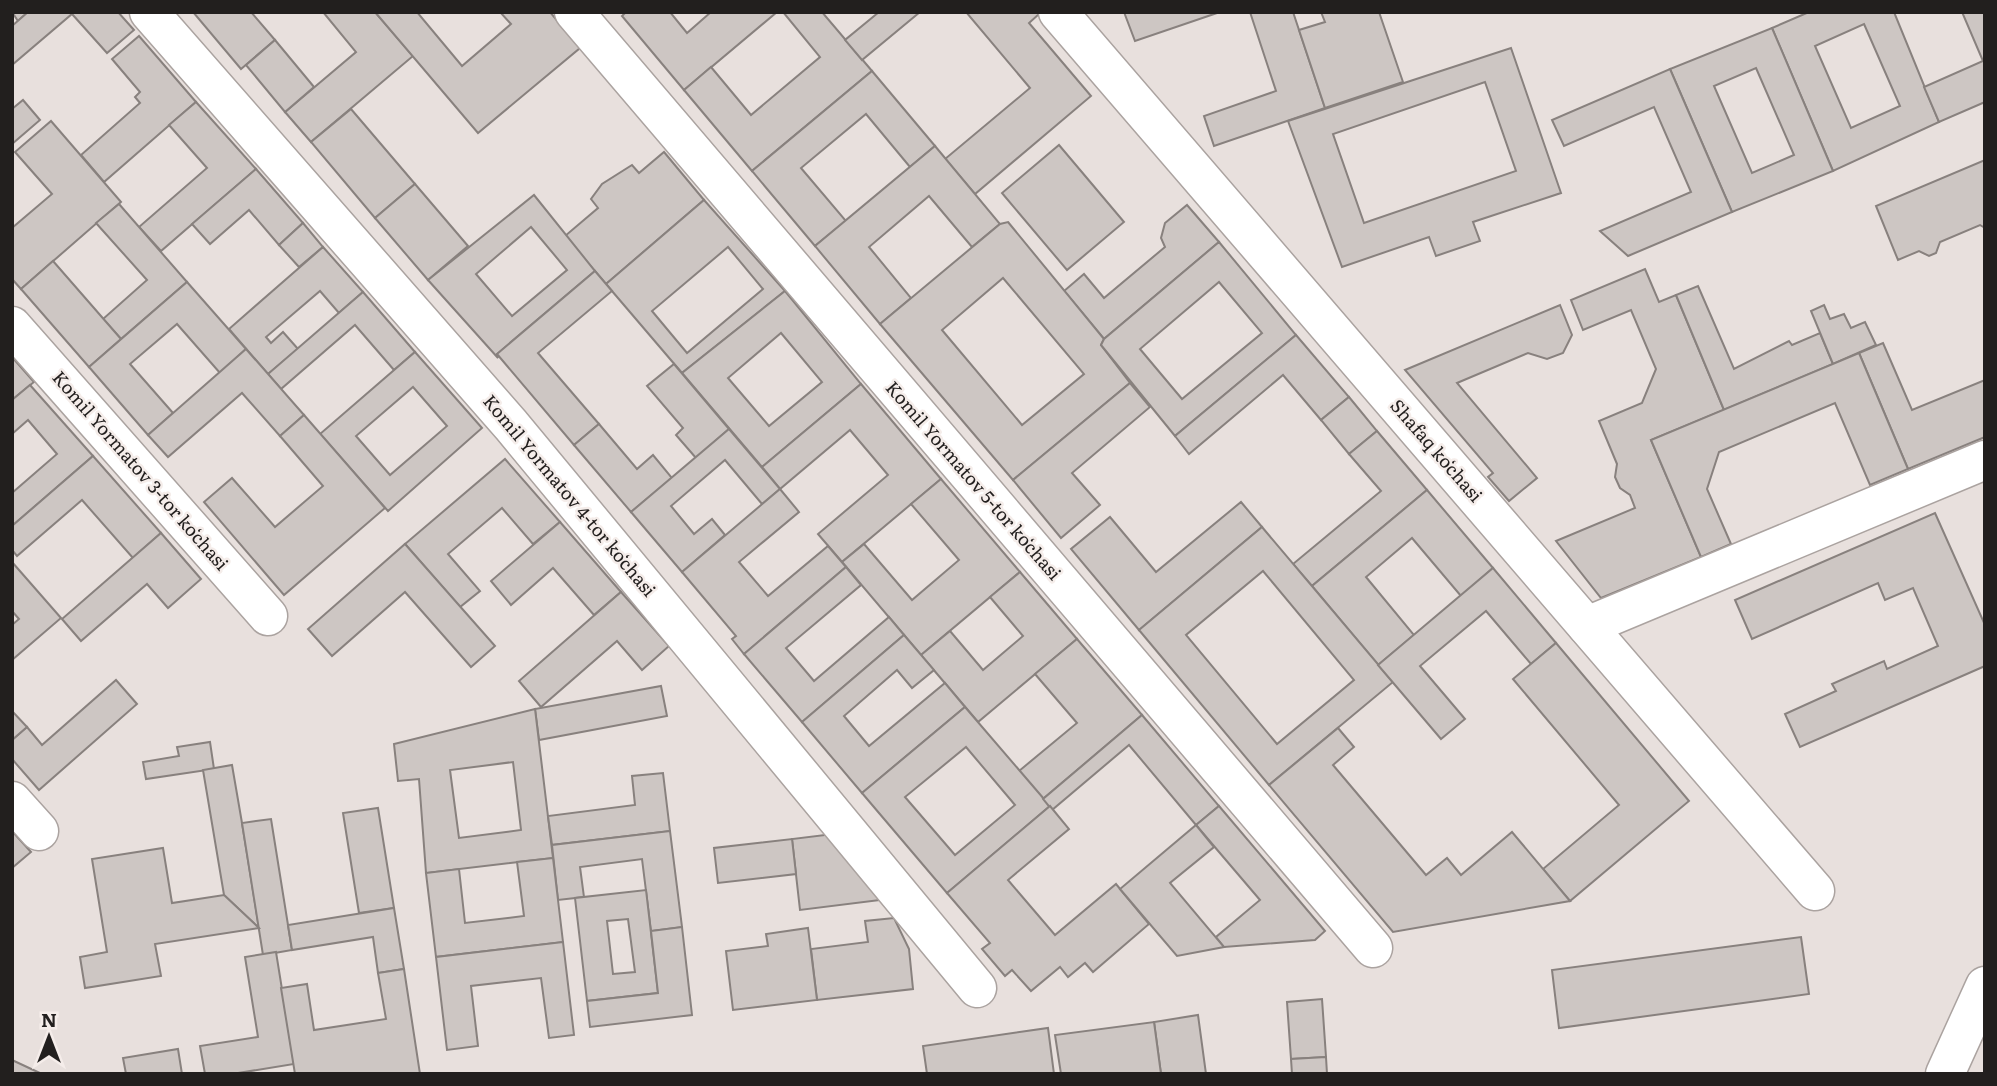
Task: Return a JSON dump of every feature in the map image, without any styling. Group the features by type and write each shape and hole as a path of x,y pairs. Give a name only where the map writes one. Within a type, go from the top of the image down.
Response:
{"street":[{"name":"Komil Yormatov 4-tor koʻchasi","path":"149,12 511,425 977,988"},
{"name":"Komil Yormatov 5-tor koʻchasi","path":"574,12 1373,948"},
{"name":"Shafaq koʻchasi","path":"1058,12 1815,891"},
{"name":"Komil Yormatov 3-tor koʻchasi","path":"12,326 268,616"},
{"path":"1587,626 1985,460"},
{"path":"12,801 39,831"},
{"path":"1945,1074 1985,986"}],"building":[{"path":"12,12 28,12 18,21"},
{"path":"28,12 118,12 134,30 107,53 72,14 12,65 12,26"},
{"path":"193,12 251,12 275,40 241,69"},
{"path":"323,12 375,12 413,56 311,142 285,112 356,52"},
{"path":"375,12 417,12 462,66 511,24 500,12 550,12 580,48 478,133"},
{"path":"626,12 670,12 687,33 711,12 777,12 684,90 622,16"},
{"path":"783,12 822,12 872,71 752,171 684,90 711,67 751,115 820,57"},
{"path":"879,12 920,12 862,60 845,40"},
{"path":"966,12 1037,12 1039,14 1029,23 1091,96 975,194 945,159 1030,88"},
{"path":"1124,12 1220,12 1135,41"},
{"path":"1250,12 1293,12 1325,108 1214,146 1204,116 1276,91"},
{"path":"1321,12 1379,12 1403,82 1325,108 1299,30 1325,22"},
{"path":"1809,12 1894,12 1939,122 1833,171 1772,28","holes":["1864,24 1900,106 1851,128 1815,46"]},
{"path":"1962,12 1985,12 1985,102 1939,122 1924,87 1983,61"},
{"path":"1772,28 1833,171 1732,212 1670,69","holes":["1756,68 1794,155 1752,173 1714,86"]},
{"path":"139,36 196,102 104,182 81,155 140,103 135,97 140,92 112,59"},
{"path":"275,40 314,87 285,112 246,65"},
{"path":"1511,48 1561,193 1473,222 1480,241 1436,256 1429,237 1342,267 1288,121","holes":["1485,82 1516,171 1364,223 1333,134"]},
{"path":"1670,69 1732,212 1628,256 1600,231 1691,192 1654,107 1564,146 1552,120"},
{"path":"872,71 935,146 910,167 866,114 801,168 846,221 815,246 752,171"},
{"path":"23,100 40,120 12,144 12,109"},
{"path":"196,102 256,169 161,251 139,227 207,168 169,125"},
{"path":"351,109 415,184 375,218 311,142"},
{"path":"51,121 121,202 21,289 12,279 12,228 52,194 15,152"},
{"path":"1059,145 1124,222 1067,270 1002,193"},
{"path":"935,146 1000,224 972,247 929,196 869,247 911,298 880,324 815,246"},
{"path":"664,152 704,200 606,284 565,236 598,208 591,199 602,184 632,165 639,173"},
{"path":"1985,160 1985,228 1980,225 1940,242 1936,253 1929,256 1919,251 1898,260 1876,206"},
{"path":"256,169 303,223 279,245 249,210 210,244 192,224"},
{"path":"415,184 468,246 428,280 375,218"},
{"path":"534,195 595,271 497,354 498,358 428,280","holes":["531,227 567,270 512,316 476,274"]},
{"path":"704,200 785,291 682,373 606,284","holes":["728,247 763,289 687,353 652,311"]},
{"path":"119,204 187,282 121,339 103,319 147,280 96,223"},
{"path":"1187,205 1219,242 1104,339 1064,291 1084,274 1104,298 1165,247 1161,238 1165,223"},
{"path":"1008,222 1104,339 1101,345 1130,383 1013,480 880,324 1000,224","holes":["1003,278 1084,374 1022,425 942,330"]},
{"path":"303,223 323,247 299,267 279,245"},
{"path":"1219,242 1296,335 1175,436 1101,345 1104,339","holes":["1219,282 1262,333 1182,399 1140,349"]},
{"path":"323,247 363,292 339,313 320,291 266,337 271,343 283,332 298,349 268,374 229,329"},
{"path":"53,261 121,339 89,367 21,289"},
{"path":"1645,269 1659,302 1676,295 1724,410 1651,440 1701,557 1601,598 1556,541 1635,508 1630,495 1620,488 1615,477 1617,464 1599,421 1642,403 1656,369 1631,310 1583,330 1571,300"},
{"path":"595,271 612,291 538,353 599,424 574,445 497,354"},
{"path":"187,282 246,349 220,373 177,324 130,364 173,413 148,435 89,367"},
{"path":"1698,286 1734,369 1789,341 1792,345 1820,333 1833,364 1724,410 1676,295"},
{"path":"785,291 861,384 762,467 682,373","holes":["781,333 822,382 769,426 728,378"]},
{"path":"363,292 415,352 394,370 355,325 281,389 268,374"},
{"path":"1560,305 1572,335 1563,353 1547,359 1528,353 1457,383 1537,478 1509,501 1488,477 1493,473 1405,370"},
{"path":"1824,305 1830,319 1844,314 1851,328 1865,322 1876,345 1833,364 1811,311"},
{"path":"1296,335 1349,397 1321,420 1283,375 1189,454 1175,436"},
{"path":"1883,343 1912,410 1985,380 1985,437 1908,469 1859,353"},
{"path":"246,349 304,415 280,436 242,393 168,457 148,435"},
{"path":"415,352 482,428 388,511 320,434","holes":["413,387 447,426 390,475 356,436"]},
{"path":"1859,353 1908,469 1870,485 1835,403 1719,452 1707,489 1731,544 1701,557 1651,440"},
{"path":"12,357 34,382 12,400"},
{"path":"674,364 729,429 696,458 676,435 683,428 647,386"},
{"path":"1130,383 1150,407 1072,473 1100,505 1061,538 1013,480"},
{"path":"861,384 941,479 842,562 818,534 888,475 850,430 780,489 762,467"},
{"path":"30,385 93,456 12,526 12,493 57,454 28,420 12,434 12,400"},
{"path":"1349,397 1377,431 1349,454 1321,420"},
{"path":"304,415 385,508 284,595 204,502 232,478 275,527 323,486 280,436"},
{"path":"599,424 637,469 653,455 672,478 631,512 574,445"},
{"path":"729,429 780,489 762,504 725,460 671,506 694,534 712,519 725,535 682,572 631,512"},
{"path":"1377,431 1427,490 1312,586 1293,564 1381,491 1349,454"},
{"path":"93,456 161,533 133,558 82,500 17,556 12,550 12,526"},
{"path":"505,459 560,522 533,544 502,508 448,554 480,591 460,607 405,544"},
{"path":"941,479 1020,572 921,655 842,562 864,544 912,600 959,560 911,504"},
{"path":"780,489 799,512 739,562 768,596 828,546 846,567 744,654 732,639 736,636 682,572"},
{"path":"1427,490 1493,568 1461,596 1412,538 1366,577 1414,635 1378,665 1312,586"},
{"path":"1241,502 1262,527 1139,630 1071,549 1110,517 1156,572"},
{"path":"1935,513 1985,625 1985,666 1800,747 1785,714 1836,691 1832,684 1884,661 1887,669 1938,646 1913,588 1885,600 1878,583 1752,639 1735,600"},
{"path":"560,522 621,592 594,615 553,568 511,605 491,581"},
{"path":"1262,527 1393,682 1269,785 1139,630","holes":["1263,571 1354,680 1277,744 1186,635"]},
{"path":"161,533 201,579 168,608 147,584 81,641 62,619"},
{"path":"405,544 495,646 471,667 405,592 332,656 308,629"},
{"path":"12,562 61,618 12,660 12,625 19,619 12,611"},
{"path":"846,567 861,585 786,648 814,681 889,617 904,635 802,722 744,654"},
{"path":"1493,568 1556,643 1531,664 1486,611 1420,666 1465,719 1441,739 1378,665"},
{"path":"1020,572 1077,639 978,722 921,655 950,631 983,670 1023,636 990,597"},
{"path":"621,592 669,646 642,670 617,641 541,707 519,681"},
{"path":"904,635 934,670 912,688 897,670 844,716 869,746 945,683 965,707 862,793 802,722"},
{"path":"1077,639 1142,715 1043,799 1019,771 1077,723 1035,674"},
{"path":"1556,643 1689,801 1570,901 1543,869 1619,805 1513,679"},
{"path":"116,680 137,704 39,790 12,759 12,740 27,727 42,745"},
{"path":"661,686 667,716 539,740 535,709"},
{"path":"965,707 1050,806 947,893 862,793","holes":["966,747 1015,805 955,855 905,797"]},
{"path":"535,709 553,858 426,873 419,779 398,781 394,744","holes":["513,762 521,830 459,838 450,770"]},
{"path":"12,711 27,727 12,740"},
{"path":"1142,715 1219,806 1196,825 1129,745 1052,810 1043,799"},
{"path":"1338,728 1354,747 1333,765 1426,875 1447,858 1461,875 1512,832 1570,901 1393,932 1269,785"},
{"path":"210,742 214,769 146,779 143,762 179,756 177,747"},
{"path":"232,765 259,928 224,895 203,770"},
{"path":"663,773 670,831 552,845 548,816 635,805 632,776"},
{"path":"1050,806 1069,829 1008,880 1055,935 1116,884 1149,924 1093,972 1085,963 1068,977 1060,967 1031,991 1012,970 1005,976 982,949 990,943 947,893"},
{"path":"1219,806 1325,931 1315,940 1224,947 1216,937 1260,900 1196,825"},
{"path":"378,808 394,908 359,913 343,813"},
{"path":"271,819 292,950 263,955 242,823"},
{"path":"1196,825 1214,847 1170,883 1224,947 1177,956 1120,889"},
{"path":"12,831 31,852 12,868"},
{"path":"670,831 682,927 651,931 642,859 580,867 584,897 558,900 552,845"},
{"path":"833,834 888,899 800,910 792,839"},
{"path":"792,839 796,874 718,883 714,848"},
{"path":"163,848 172,903 224,895 259,928 155,944 161,976 85,988 80,957 107,952 92,859"},
{"path":"553,858 563,942 436,957 426,873 459,869 465,923 524,916 517,862"},
{"path":"646,890 658,993 587,1001 575,898","holes":["628,919 635,972 613,974 607,921"]},
{"path":"394,908 404,969 378,973 373,937 292,950 288,925"},
{"path":"894,918 909,949 913,989 817,1000 811,949 868,942 865,921"},
{"path":"682,927 692,1015 590,1027 587,1001 658,993 651,931"},
{"path":"808,928 817,1000 733,1010 726,951 768,946 766,934"},
{"path":"1801,937 1809,994 1559,1028 1552,970"},
{"path":"563,942 574,1035 549,1038 541,978 471,986 478,1046 447,1050 436,957"},
{"path":"276,952 294,1064 232,1074 205,1074 200,1046 258,1037 245,957"},
{"path":"404,969 420,1074 295,1074 281,988 307,984 314,1030 386,1019 378,973"},
{"path":"1322,999 1326,1057 1291,1059 1287,1002"},
{"path":"1198,1015 1206,1074 1161,1074 1154,1022"},
{"path":"1154,1022 1161,1074 1061,1074 1055,1035"},
{"path":"1048,1028 1054,1074 927,1074 923,1046"},
{"path":"178,1049 182,1074 126,1074 123,1058"},
{"path":"1326,1057 1327,1074 1292,1074 1291,1059"},
{"path":"12,1060 42,1074 12,1074"}]}
